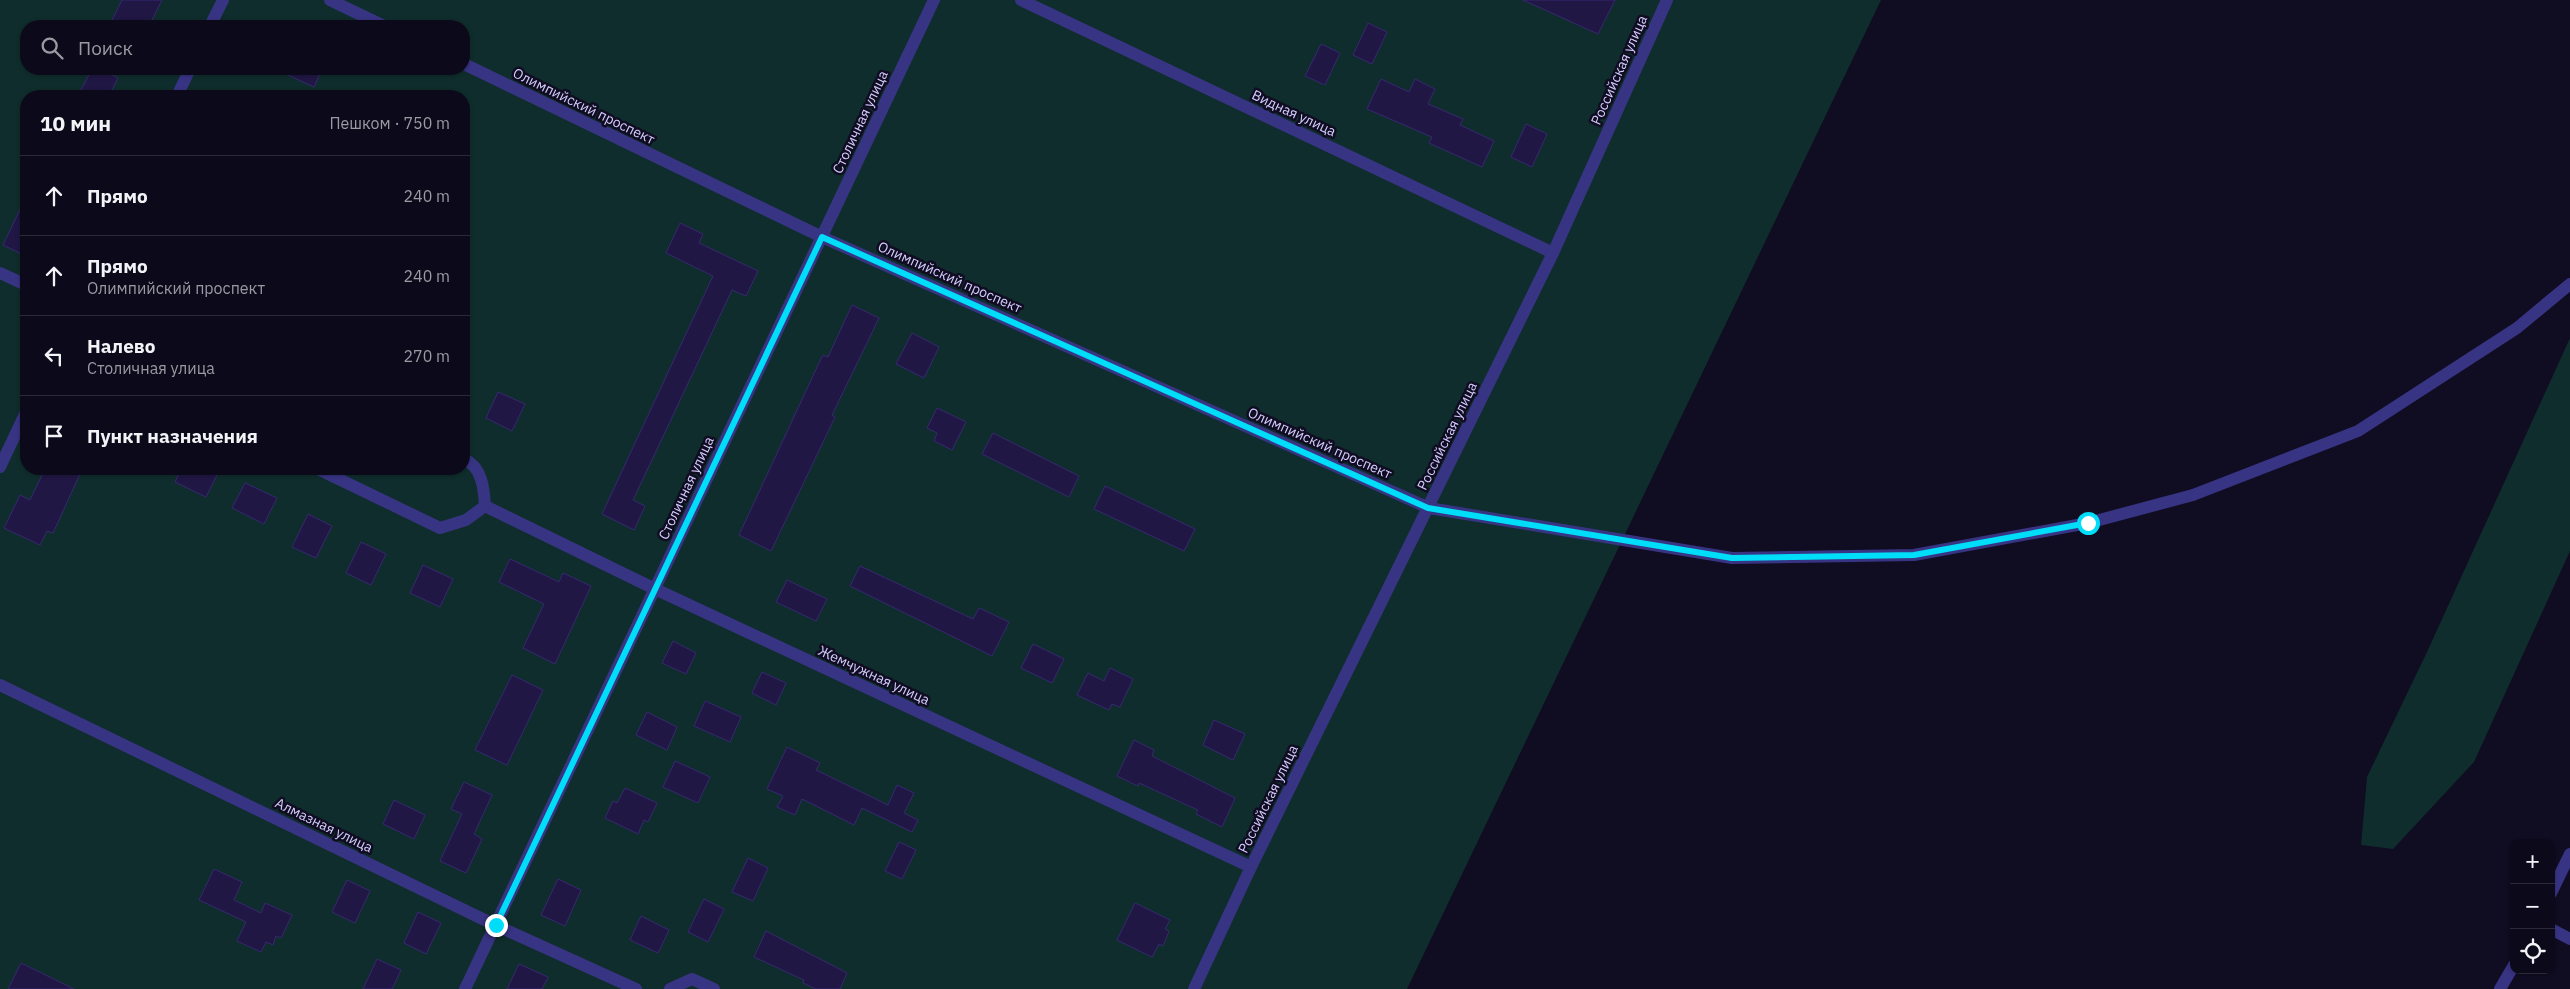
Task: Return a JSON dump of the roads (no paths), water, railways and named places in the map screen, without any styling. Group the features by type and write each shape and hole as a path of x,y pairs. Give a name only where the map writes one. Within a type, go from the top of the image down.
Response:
{"street":[{"path":"213,20 223,0"},
{"path":"330,0 372,20"},
{"name":"Столичная улица","path":"465,989 934,0"},
{"name":"Видная улица","path":"1021,0 1553,253"},
{"name":"Российская улица","path":"1194,989 1553,253 1667,0"},
{"name":"Олимпийский проспект","path":"470,67 822,237 1428,508 1732,558 1914,555 2088,523 2193,495 2358,431 2517,328 2570,284"},
{"path":"180,90 187,75"},
{"path":"0,273 20,282"},
{"path":"0,467 20,425"},
{"path":"330,475 440,528 466,520 484,506 483,482 470,462"},
{"name":"Жемчужная улица","path":"484,506 655,590 1252,867"},
{"name":"Алмазная улица","path":"0,685 496,925 636,989"},
{"path":"2555,886 2570,854"},
{"path":"2555,931 2570,939"},
{"path":"2500,989 2510,972"},
{"path":"670,989 692,979 714,989"}]}
